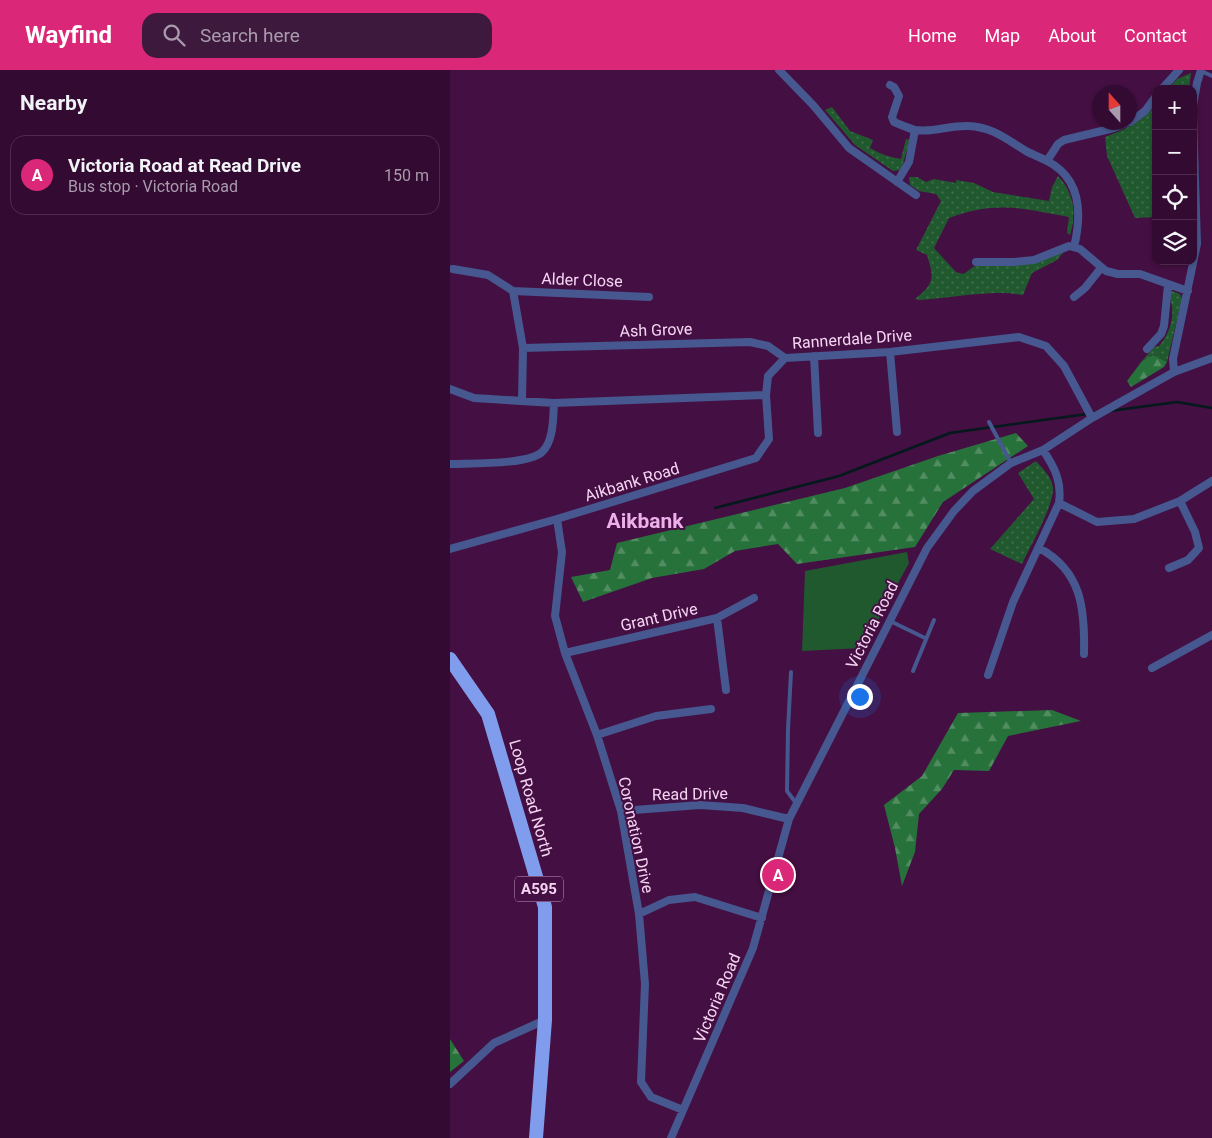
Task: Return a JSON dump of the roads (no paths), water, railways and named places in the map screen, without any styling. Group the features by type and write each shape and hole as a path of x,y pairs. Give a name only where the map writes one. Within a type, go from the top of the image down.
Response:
{"highway":[{"name":"Loop Road North","path":"450,659 488,714 545,907 545,1020 536,1138"}],"street":[{"path":"779,70 813,105 849,148 916,195"},
{"path":"1166,85 1179,70"},
{"path":"1197,88 1201,71"},
{"path":"890,85 894,87 899,96 892,120 915,130 968,126 986,128 1003,135 1026,151 1048,161 1064,174 1076,195 1080,218 1074,247"},
{"path":"1137,116 1152,101"},
{"path":"897,182 909,162 915,130"},
{"path":"1048,161 1064,140 1106,130"},
{"path":"1174,372 1173,359 1197,244 1193,130"},
{"path":"976,262 1004,263 1034,260 1064,247 1074,247 1085,253 1101,268 1118,274 1140,274 1168,286 1188,291"},
{"path":"1074,297 1085,288 1101,268"},
{"path":"453,269 488,275 513,291 523,348 522,401"},
{"path":"1147,349 1161,334 1164,326 1168,286"},
{"name":"Alder Close","path":"513,291 649,297"},
{"name":"Rannerdale Drive","path":"766,395 768,376 785,358 890,352 1019,337 1046,346 1064,366 1092,418"},
{"name":"Ash Grove","path":"523,348 750,342 768,346 785,358"},
{"path":"890,352 897,432"},
{"path":"814,356 818,433"},
{"name":"Victoria Road","path":"671,1138 754,948 789,819 796,803 938,530 973,492 1011,463 1043,450 1092,418 1174,372 1212,358"},
{"path":"450,389 474,398 554,403 766,395"},
{"name":"Aikbank Road","path":"450,549 557,519 756,458 769,439 766,395"},
{"path":"450,464 529,459 543,451 551,433 554,403"},
{"path":"988,675 1012,602 1059,504 1061,490 1055,469 1043,450"},
{"path":"1059,504 1097,522 1134,519 1180,501 1212,481"},
{"path":"1169,568 1188,560 1200,548 1195,532 1180,501"},
{"name":"Coronation Drive","path":"557,519 562,552 556,616 565,653 597,735 621,811 639,914 645,984 641,1082 651,1097 683,1110"},
{"path":"1039,548 1055,556 1072,577 1085,616 1084,654"},
{"name":"Grant Drive","path":"565,653 716,618 754,598"},
{"path":"716,618 726,690"},
{"path":"1152,668 1212,635"},
{"path":"597,735 656,716 711,709"},
{"name":"Read Drive","path":"621,811 700,805 743,808 789,819"},
{"path":"639,914 669,900 695,897 762,918"},
{"path":"450,1084 494,1043 545,1020"}],"lane":[{"path":"1201,71 1212,76"},
{"path":"989,422 1011,463"},
{"path":"913,671 934,620"},
{"path":"890,621 925,638"},
{"path":"792,672 787,791 796,803"}],"waterway":[{"path":"1110,411 1177,402 1212,408"},
{"path":"715,508 839,476 950,433 1087,414"}],"place":[{"name":"Victoria Road at Read Drive","path":"778,875"}],"district":[{"name":"Aikbank","path":"645,521"}]}
